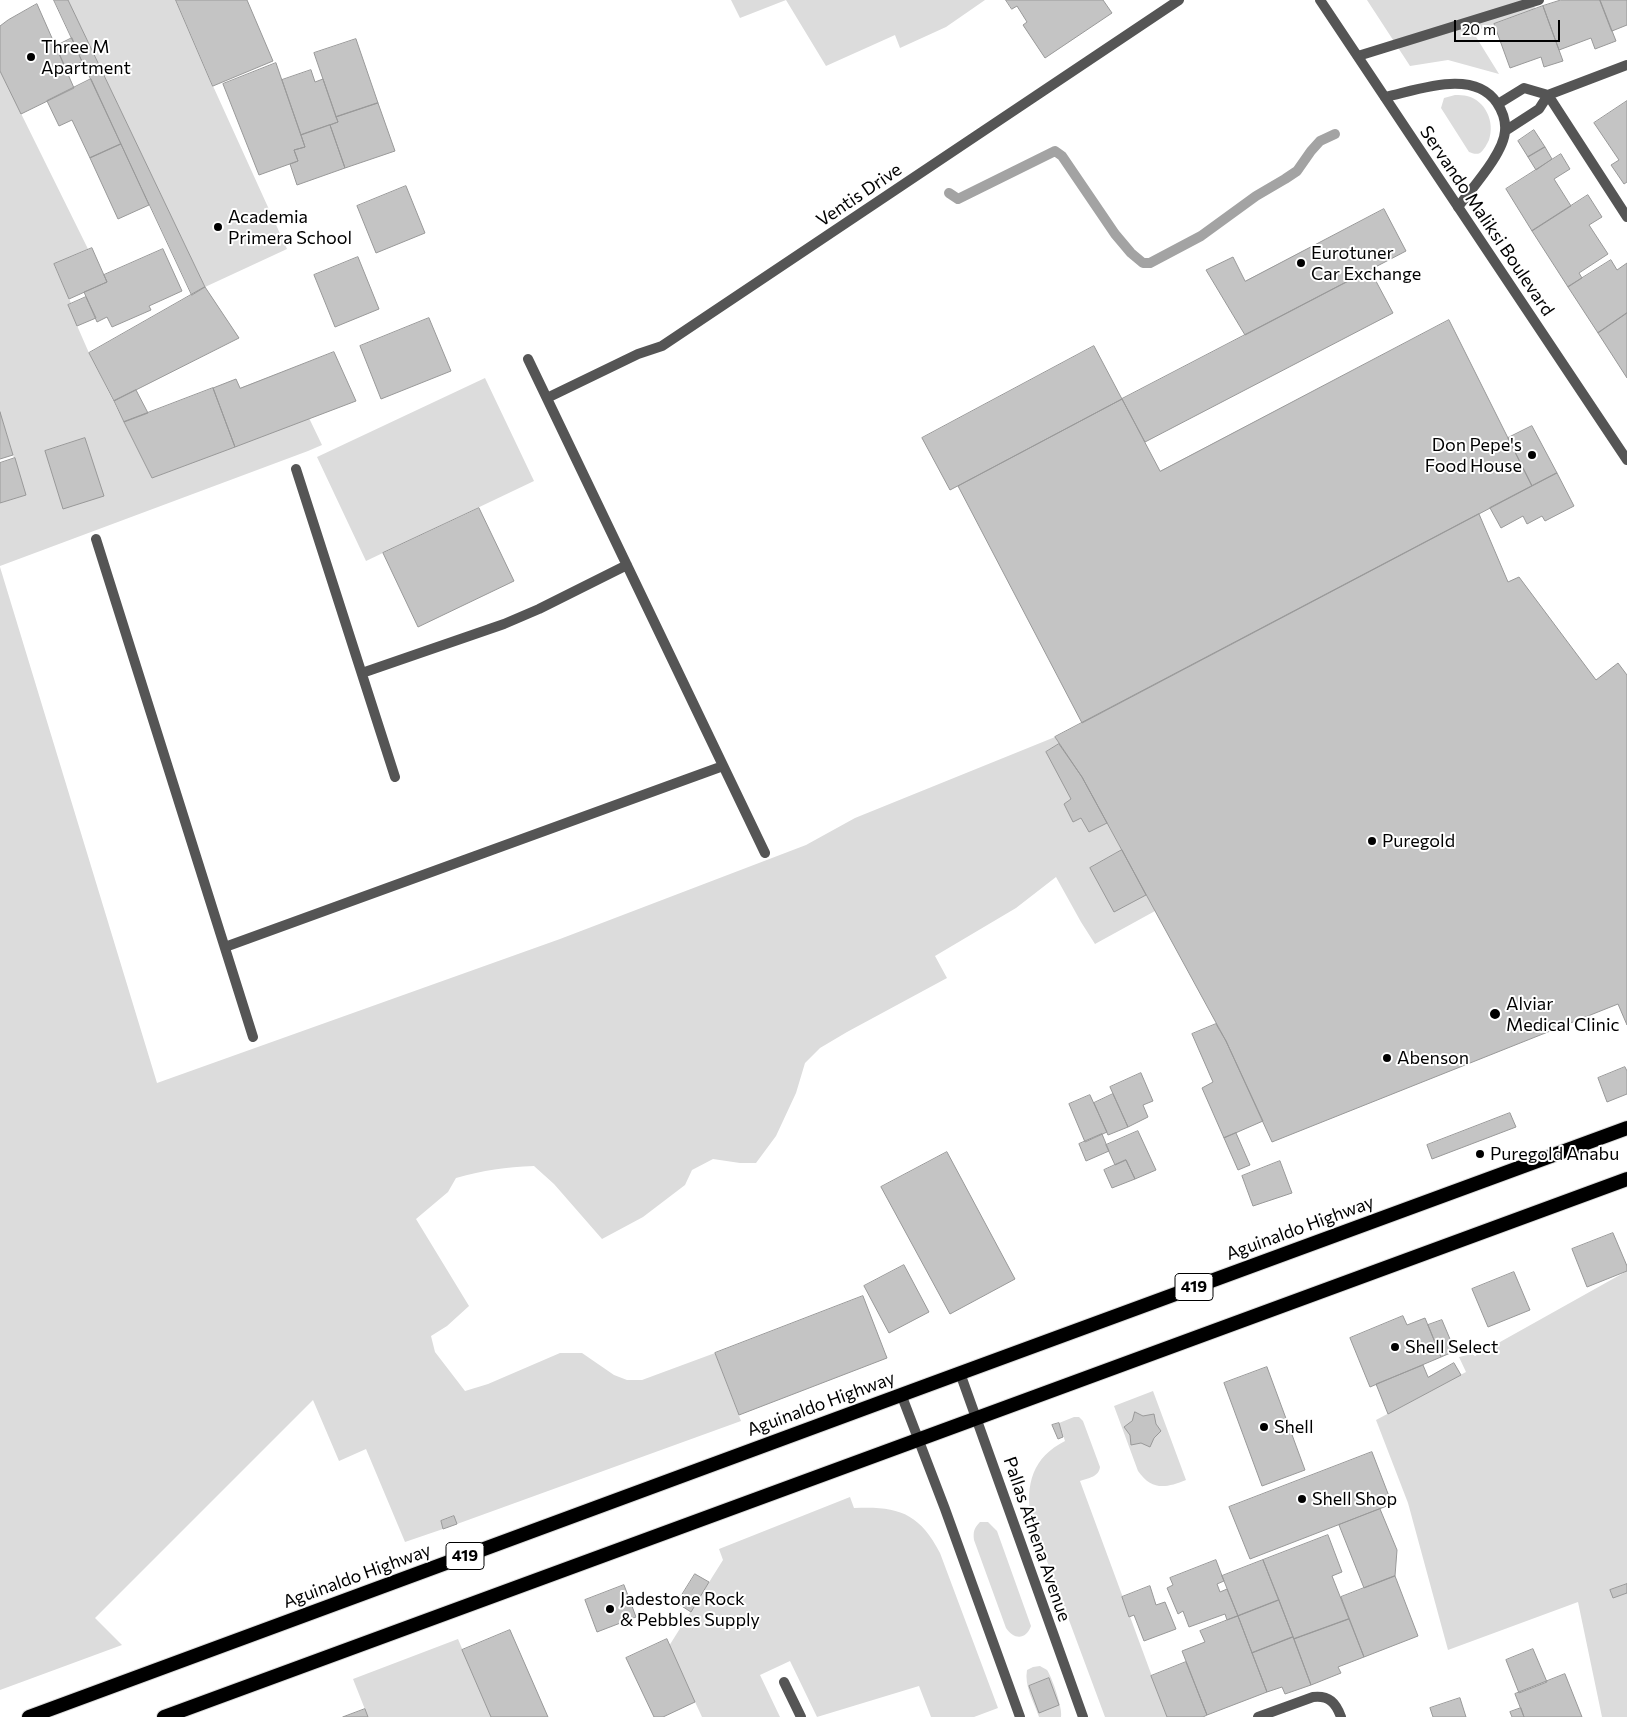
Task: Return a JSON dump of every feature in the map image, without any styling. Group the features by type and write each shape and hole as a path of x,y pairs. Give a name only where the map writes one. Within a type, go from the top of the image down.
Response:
{"highway":[{"name":"Aguinaldo Highway","path":"29,1717 1627,1128"},
{"path":"164,1717 1627,1179"}],"street":[{"name":"Ventis Drive","path":"547,398 638,354 662,346 1179,0"},
{"name":"Servando Maliksi Boulevard","path":"1320,0 1627,460"},
{"path":"1358,56 1538,0"},
{"path":"1505,131 1539,109 1548,95 1627,65"},
{"path":"1385,97 1448,84 1465,84 1481,88 1494,98 1502,110 1505,131 1499,151 1458,207"},
{"path":"1498,104 1524,88 1548,95 1627,217"},
{"path":"528,359 765,853"},
{"path":"296,468 395,776"},
{"path":"96,539 253,1037"},
{"path":"362,673 504,624 539,609 627,565"},
{"path":"224,947 723,766"},
{"name":"Pallas Athena Avenue","path":"960,1373 1083,1717"},
{"path":"901,1394 1020,1717"},
{"path":"784,1682 801,1717"},
{"path":"1258,1717 1312,1697 1320,1696 1327,1697 1334,1702 1341,1717"}],"shaded area":[{"path":"68,0 176,0 287,249 205,287"},
{"path":"731,0 786,0 740,18"},
{"path":"786,0 985,0 946,27 900,48 895,35 826,66"},
{"path":"1367,0 1533,0 1535,9 1473,32 1499,74 1448,60 1410,66"},
{"path":"0,71 88,249 54,265 71,303 68,305 89,353 152,478 309,418 322,445 0,566 0,503 25,495 0,412"},
{"path":"1455,95 1466,96 1479,102 1490,119 1491,133 1489,140 1480,153 1469,152 1441,108 1444,98"},
{"path":"485,378 534,481 366,561 317,457"},
{"path":"0,567 157,1083 560,939 806,845 855,818 1055,737 1082,777 1155,911 1095,944 1056,877 1016,908 935,956 947,978 820,1048 805,1063 796,1093 776,1136 756,1163 713,1159 692,1170 685,1185 643,1217 602,1239 554,1184 534,1166 495,1169 456,1178 448,1192 416,1219 469,1306 447,1326 431,1336 435,1352 465,1391 488,1384 560,1353 582,1353 614,1375 627,1380 642,1380 715,1353 741,1421 457,1524 453,1516 441,1521 443,1529 405,1542 366,1449 339,1461 313,1400 95,1618 122,1645 0,1690"},
{"path":"1627,1271 1627,1717 1602,1717 1578,1602 1448,1650 1408,1503 1376,1420 1466,1372 1459,1357 1472,1354 1475,1356"},
{"path":"1153,1391 1186,1480 1172,1485 1154,1485 1138,1471 1114,1406"},
{"path":"1079,1417 1083,1421 1100,1467 1098,1473 1080,1481 1167,1717 1105,1717 1031,1518 1029,1494 1034,1473 1045,1455 1065,1441 1059,1423"},
{"path":"850,1497 854,1508 883,1508 905,1514 924,1528 932,1539 940,1553 998,1708 974,1717 931,1717 919,1686 817,1717 790,1661 760,1675 780,1717 702,1717 669,1646 723,1560 719,1549"},
{"path":"980,1522 988,1522 997,1531 1031,1626 1029,1631 1023,1636 1013,1635 1006,1628 974,1540 974,1530"},
{"path":"458,1639 491,1717 368,1717 353,1679"},
{"path":"1040,1666 1047,1670 1052,1679 1059,1700 1061,1717 1039,1717 1028,1688 1026,1676 1027,1670"}],"building":[{"path":"54,0 68,0 205,287 192,295"},
{"path":"176,0 247,0 273,61 213,86"},
{"path":"1006,0 1103,0 1112,13 1045,58 1023,25 1027,22 1017,6 1012,9"},
{"path":"1561,0 1600,0 1616,41 1595,49 1591,38 1559,50 1543,6"},
{"path":"1600,0 1627,0 1627,25 1612,31"},
{"name":"Three M Apartment","path":"37,4 74,88 21,114 0,71 0,26"},
{"path":"1543,6 1563,61 1544,67 1541,57 1510,68 1494,24"},
{"path":"72,38 82,62 66,69 56,46"},
{"path":"356,39 378,103 336,117 314,53"},
{"path":"276,63 305,147 294,150 298,161 259,175 223,84"},
{"path":"311,70 315,82 323,79 338,122 301,135 282,80"},
{"path":"91,79 121,144 90,158 72,120 59,126 47,101"},
{"path":"1627,101 1627,182 1624,184 1611,165 1619,160 1594,123"},
{"path":"378,103 395,151 345,168 330,125 338,122 336,117"},
{"path":"330,125 345,168 297,185 290,164 298,161 294,150 305,147 301,135"},
{"path":"1534,130 1545,147 1528,157 1518,141"},
{"path":"121,144 149,205 118,219 90,158"},
{"path":"1545,147 1552,159 1536,170 1528,157"},
{"path":"1561,154 1570,169 1554,179 1571,206 1532,231 1506,189"},
{"path":"406,186 425,233 376,253 357,206"},
{"path":"1588,195 1602,217 1589,225 1608,254 1579,273 1582,278 1568,287 1532,231"},
{"name":"Eurotuner Car Exchange","path":"1384,209 1406,251 1245,335 1206,270 1233,257 1245,281"},
{"path":"92,248 107,282 69,299 54,264"},
{"path":"163,249 182,291 149,306 151,310 112,327 107,317 97,322 84,292 107,282 104,275"},
{"path":"358,257 379,309 335,327 314,275"},
{"path":"1611,260 1617,270 1627,263 1627,313 1598,333 1568,287"},
{"path":"1370,270 1393,313 1145,442 1122,399"},
{"path":"205,287 239,338 114,401 89,353"},
{"path":"86,297 96,318 77,326 68,305"},
{"path":"1627,313 1627,378 1598,333"},
{"path":"429,318 451,371 381,399 360,346"},
{"path":"1449,320 1532,486 1082,723 958,486 1122,399 1160,471"},
{"path":"1094,346 1122,399 950,490 922,438"},
{"path":"334,352 356,401 235,447 213,388 236,379 240,388"},
{"path":"213,388 235,447 152,478 124,422"},
{"path":"136,390 148,413 124,422 114,401"},
{"path":"0,412 13,455 0,459"},
{"name":"Don Pepe's Food House","path":"1532,426 1557,473 1532,486 1508,438"},
{"path":"85,438 104,496 63,509 45,451"},
{"path":"15,458 26,495 0,503 0,463"},
{"path":"1557,473 1574,506 1545,521 1542,516 1527,524 1523,516 1501,528 1490,508"},
{"path":"479,508 514,581 418,627 383,553"},
{"name":"Puregold","path":"1479,514 1508,582 1519,577 1596,680 1618,663 1627,675 1627,1025 1618,1004 1272,1142 1226,1041 1082,777 1055,737"},
{"path":"1059,744 1082,777 1107,823 1089,832 1081,818 1073,822 1064,804 1071,799 1046,752"},
{"path":"1122,850 1146,895 1114,912 1090,868"},
{"path":"1216,1024 1226,1041 1263,1121 1224,1138 1202,1088 1213,1082 1192,1034"},
{"path":"1625,1067 1627,1071 1627,1094 1607,1102 1598,1078"},
{"path":"1141,1073 1153,1101 1143,1105 1148,1117 1128,1127 1110,1087"},
{"path":"1113,1094 1128,1127 1108,1135 1094,1103"},
{"path":"1090,1095 1107,1132 1085,1142 1069,1104"},
{"path":"1510,1113 1516,1127 1432,1159 1427,1145"},
{"path":"1138,1131 1156,1170 1135,1179 1126,1160 1115,1165 1106,1145"},
{"path":"1236,1133 1250,1165 1238,1170 1224,1138"},
{"path":"1102,1134 1109,1151 1086,1161 1079,1144"},
{"path":"947,1152 1015,1279 950,1314 881,1187"},
{"path":"1126,1160 1135,1179 1112,1188 1104,1170"},
{"path":"1280,1161 1292,1193 1253,1206 1242,1176"},
{"path":"1613,1233 1627,1266 1627,1271 1587,1287 1572,1249"},
{"path":"904,1265 929,1312 889,1333 864,1286"},
{"path":"1514,1272 1530,1310 1488,1327 1472,1289"},
{"path":"863,1296 887,1358 739,1415 715,1353"},
{"name":"Shell Select","path":"1403,1316 1407,1325 1425,1318 1441,1357 1370,1387 1350,1338"},
{"path":"1442,1320 1455,1351 1441,1357 1428,1325"},
{"path":"1454,1363 1461,1375 1388,1414 1376,1384 1423,1365 1428,1377"},
{"name":"Shell","path":"1267,1367 1305,1470 1262,1486 1224,1383"},
{"path":"1135,1412 1143,1416 1154,1414 1156,1424 1161,1431 1154,1438 1150,1447 1141,1443 1131,1445 1130,1435 1124,1427 1132,1421"},
{"path":"1059,1423 1063,1437 1058,1439 1052,1425"},
{"path":"1372,1452 1392,1504 1250,1559 1229,1507"},
{"path":"1380,1509 1397,1550 1395,1576 1364,1588 1339,1525"},
{"path":"454,1516 457,1524 443,1529 441,1521"},
{"path":"1328,1535 1342,1572 1332,1576 1349,1619 1294,1639 1263,1560"},
{"path":"1216,1560 1224,1581 1217,1584 1220,1592 1227,1589 1238,1616 1227,1620 1225,1614 1189,1627 1183,1611 1178,1614 1167,1588 1173,1585 1170,1578"},
{"path":"1263,1560 1279,1600 1238,1616 1222,1576"},
{"path":"695,1574 709,1582 691,1612 677,1603"},
{"path":"1395,1576 1418,1636 1364,1657 1341,1597"},
{"path":"1627,1584 1627,1593 1613,1598 1610,1590"},
{"name":"Jadestone Rock & Pebbles Supply","path":"624,1585 636,1617 597,1632 585,1600"},
{"path":"1150,1586 1156,1605 1165,1602 1176,1629 1144,1641 1134,1615 1129,1617 1122,1597"},
{"path":"1279,1600 1293,1637 1252,1653 1238,1616"},
{"path":"1238,1616 1267,1692 1207,1715 1182,1651 1205,1642 1200,1631"},
{"path":"1349,1619 1364,1657 1338,1667 1341,1673 1311,1685 1294,1639"},
{"path":"510,1630 548,1717 491,1717 462,1650"},
{"path":"1293,1637 1311,1685 1285,1694 1282,1687 1267,1692 1252,1653"},
{"path":"667,1639 695,1702 663,1717 654,1717 626,1658"},
{"path":"1533,1649 1547,1682 1519,1693 1506,1660"},
{"path":"1186,1662 1207,1715 1203,1717 1167,1717 1151,1676"},
{"path":"1565,1674 1582,1717 1524,1717 1515,1694"},
{"path":"1049,1678 1059,1705 1039,1713 1029,1686"},
{"path":"1460,1698 1466,1717 1433,1717 1430,1708"},
{"path":"1521,1708 1524,1717 1512,1717 1510,1712"},
{"path":"365,1709 368,1717 343,1717"}],"waterway":[{"path":"949,193 958,199 1055,151 1062,156 1115,234 1131,253 1143,263 1150,263 1201,236 1256,196 1297,171 1320,141 1335,134"}],"place":[{"name":"Three M Apartment","path":"31,57"},
{"name":"Academia Primera School","path":"218,227"},
{"name":"Eurotuner Car Exchange","path":"1301,263"},
{"name":"Don Pepe's Food House","path":"1532,455"},
{"name":"Puregold","path":"1372,841"},
{"name":"Alviar Medical Clinic","path":"1495,1014"},
{"name":"Abenson","path":"1387,1058"},
{"name":"Puregold Anabu","path":"1480,1154"},
{"name":"Shell Select","path":"1395,1347"},
{"name":"Shell","path":"1264,1427"},
{"name":"Shell Shop","path":"1302,1499"},
{"name":"Jadestone Rock & Pebbles Supply","path":"610,1609"}]}
